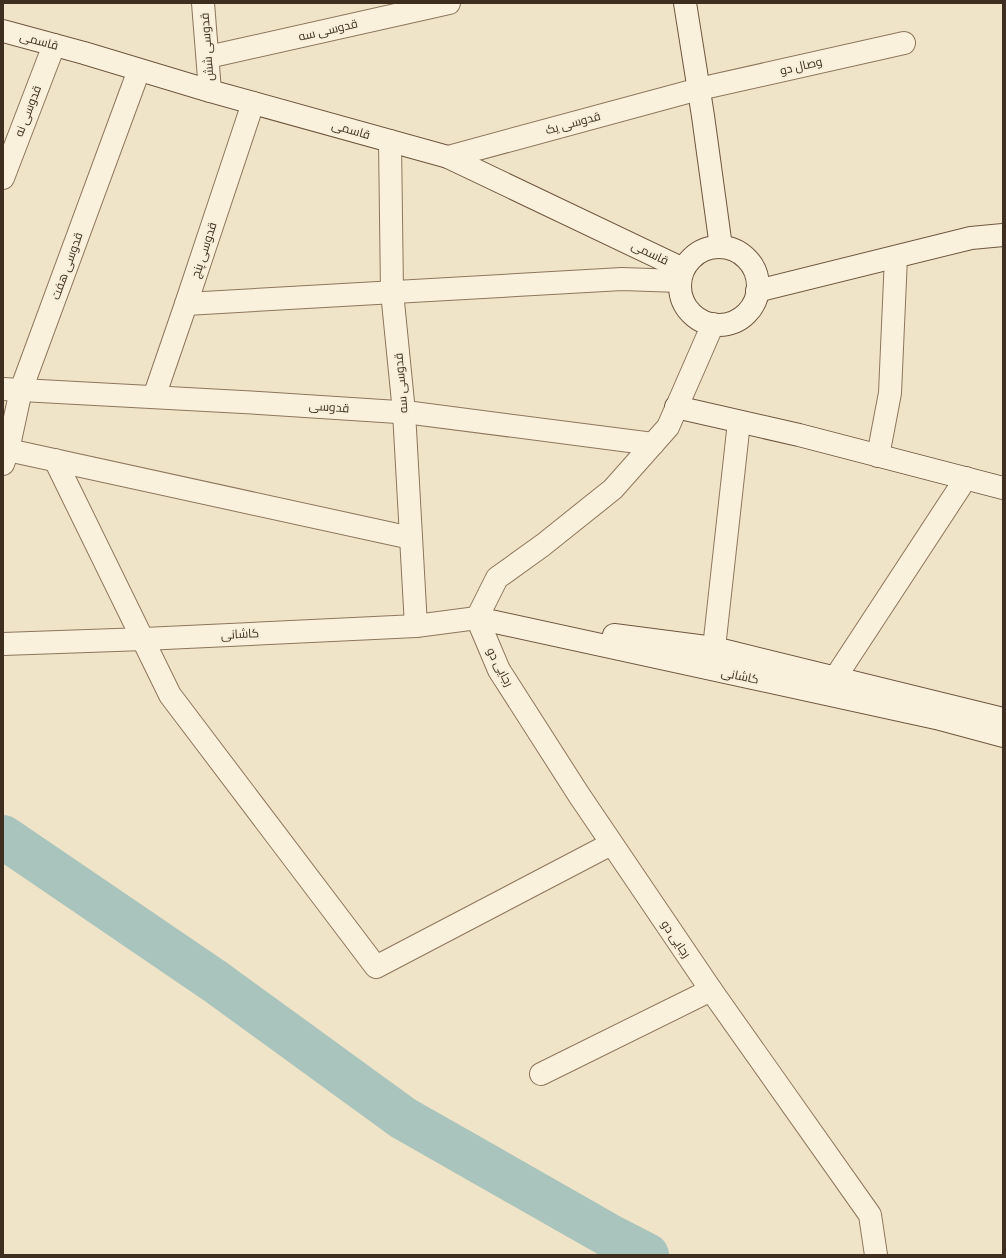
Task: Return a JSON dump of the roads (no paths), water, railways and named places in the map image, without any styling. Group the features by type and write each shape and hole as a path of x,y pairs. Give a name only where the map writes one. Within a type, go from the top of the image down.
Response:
{"street":[{"name":"قدوسی شش","path":"203,3 210,91"},
{"name":"قدوسی سه","path":"208,57 449,3"},
{"path":"685,3 699,89 721,247"},
{"name":"قاسمی","path":"3,31 210,91 448,157 682,275"},
{"name":"وصال دو","path":"699,89 904,43"},
{"name":"قدوسی نه","path":"3,178 54,45"},
{"name":"قدوسی هفت","path":"5,457 12,390 139,70"},
{"name":"قدوسی یک","path":"448,157 699,89"},
{"name":"قدوسی پنج","path":"154,397 253,103"},
{"name":"قدوسی سه","path":"390,141 392,292 404,412 416,626"},
{"path":"757,291 971,238 998,235 1003,216"},
{"path":"721,247 734,250 749,261 753,266 757,278 757,291 754,303 746,313 737,320 725,324 712,324 702,321 692,314 685,304 681,294 682,275 690,260 699,252 710,248 721,247"},
{"path":"878,456 890,393 896,257"},
{"path":"186,304 682,275"},
{"path":"477,618 497,578 543,545 613,489 668,427 712,324"},
{"name":"قدوسی","path":"12,390 404,412 653,444"},
{"path":"676,407 1003,488"},
{"path":"714,648 739,422"},
{"path":"5,457 55,460 411,538"},
{"path":"55,460 170,694 376,967 611,844"},
{"path":"835,678 966,478"},
{"name":"کاشانی","path":"477,618 936,718 1003,736"},
{"name":"کاشانی","path":"3,644 416,626 477,618 714,648 1003,719"},
{"name":"رجایی دو","path":"477,618 499,670 611,844 711,990 870,1215 876,1255"},
{"path":"541,1074 711,990"}],"waterway":[{"path":"3,837 216,982 403,1118 612,1237 647,1255"}]}
